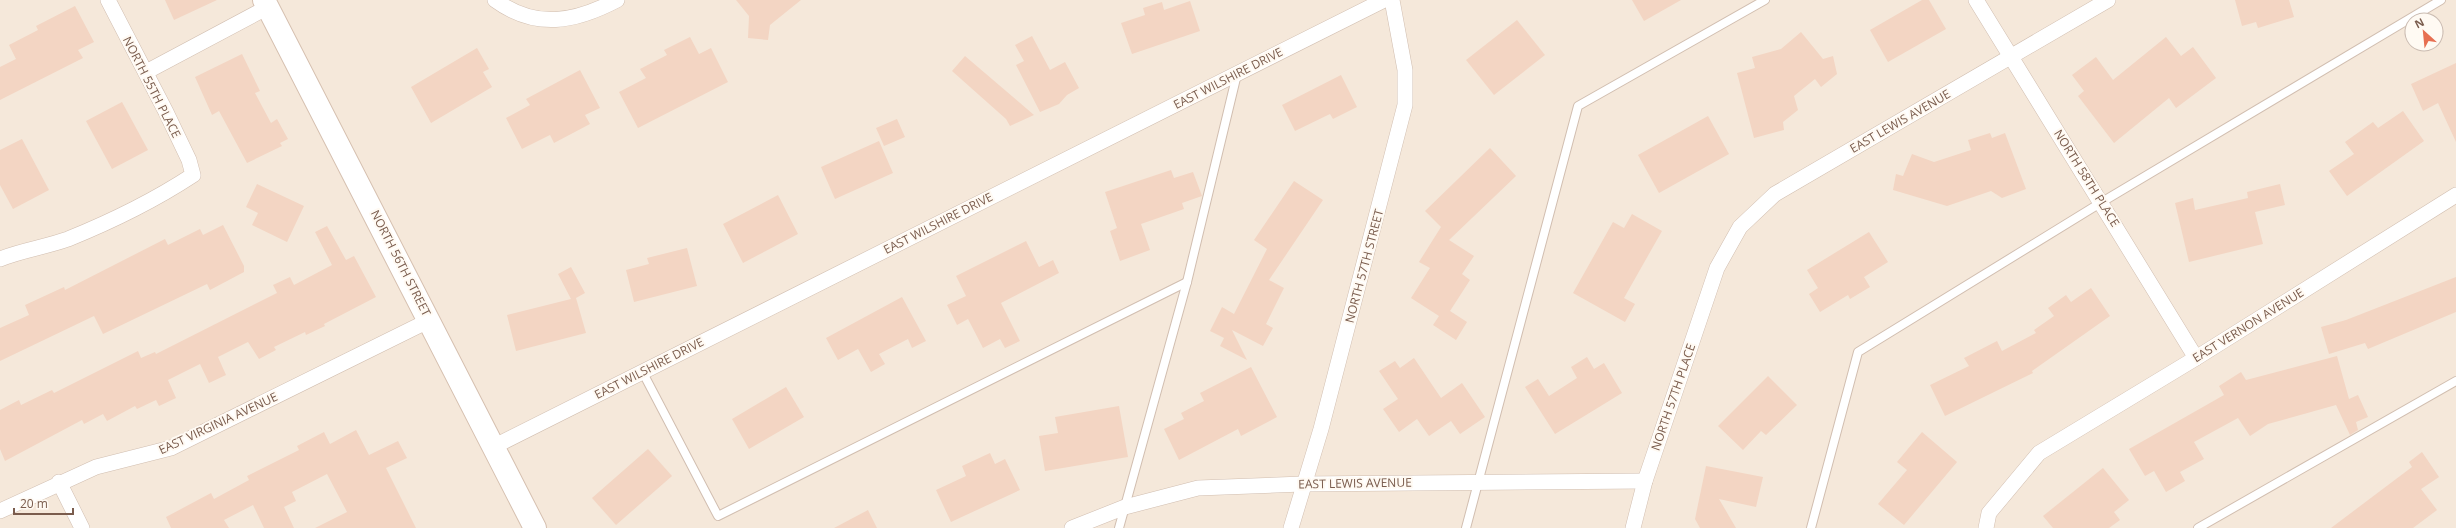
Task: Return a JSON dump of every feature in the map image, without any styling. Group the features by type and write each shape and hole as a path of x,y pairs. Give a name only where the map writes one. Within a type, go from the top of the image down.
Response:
{"street":[{"name":"NORTH 55TH PLACE","path":"0,259 66,239 96,227 174,187 193,174 189,160 146,72 108,0"},
{"path":"495,0 509,11 535,19 573,19 598,10 617,0"},
{"name":"EAST WILSHIRE DRIVE","path":"493,447 1384,0"},
{"name":"NORTH 57TH STREET","path":"1291,528 1303,484 1321,429 1405,105 1405,70 1392,0"},
{"name":"NORTH 58TH PLACE","path":"1976,0 2102,202 2196,358"},
{"name":"EAST LEWIS AVENUE","path":"1717,268 1740,227 1775,194 2108,0"},
{"path":"146,72 266,4"},
{"name":"NORTH 56TH STREET","path":"266,4 430,320 535,528"},
{"name":"EAST VERNON AVENUE","path":"1986,528 1990,513 2039,452 2196,358 2456,195"},
{"name":"NORTH 57TH PLACE","path":"1633,528 1645,481 1717,268"},
{"name":"EAST VIRGINIA AVENUE","path":"0,511 59,482 96,467 171,448 430,320"},
{"name":"EAST LEWIS AVENUE","path":"1072,528 1125,507 1198,488 1303,484 1645,481"},
{"path":"59,482 82,528"}],"lane":[{"path":"1466,528 1578,106 1765,0"},
{"path":"1811,528 1858,352 2102,202 2441,0"},
{"path":"1119,528 1187,282 1237,73"},
{"path":"642,371 718,516 1187,282"},
{"path":"2198,528 2456,381"}],"shaded area":[{"path":"0,0 2456,0 2456,528 0,528"}],"building":[{"path":"165,0 217,0 174,20"},
{"path":"736,0 801,0 770,25 768,40 748,38 749,16"},
{"path":"1632,0 1681,0 1644,21"},
{"path":"1922,0 1929,0 1946,29 1888,62 1870,30"},
{"path":"2235,0 2289,0 2294,17 2258,28 2256,22 2242,26"},
{"path":"1190,1 1200,31 1132,54 1121,23 1145,15 1143,8 1162,2 1164,10"},
{"path":"75,6 94,42 78,50 83,58 0,100 0,67 16,59 9,45 38,30 36,26"},
{"path":"1517,20 1545,55 1494,95 1466,60"},
{"path":"1801,32 1823,59 1833,56 1837,74 1821,87 1815,79 1794,96 1798,110 1783,122 1784,130 1754,138 1737,73 1755,68 1752,57 1781,49"},
{"path":"1032,36 1050,70 1065,62 1079,88 1067,95 1059,104 1040,112 1016,65 1024,61 1015,45"},
{"path":"690,37 699,54 711,48 728,82 638,128 619,92 646,78 640,69 667,55 664,50"},
{"path":"2166,37 2181,56 2193,47 2216,78 2176,108 2169,98 2114,143 2078,96 2084,91 2072,75 2096,57 2113,80"},
{"path":"477,48 489,69 483,72 492,87 431,123 411,87"},
{"path":"242,54 260,91 255,93 271,123 277,119 288,139 280,143 282,146 247,163 219,111 212,115 195,77"},
{"path":"965,56 1034,115 1010,126 1006,119 952,71"},
{"path":"2456,63 2456,142 2438,103 2423,111 2411,84"},
{"path":"580,70 600,108 585,115 590,124 554,143 550,135 522,149 506,118 530,105 526,99"},
{"path":"1341,75 1357,107 1333,119 1330,114 1295,131 1282,105"},
{"path":"122,102 148,150 112,169 86,121"},
{"path":"2403,111 2424,141 2347,196 2329,171 2354,154 2345,142 2373,122 2378,128"},
{"path":"1708,116 1729,154 1659,193 1638,155"},
{"path":"897,119 905,137 884,146 876,128"},
{"path":"1990,133 1992,138 2005,133 2026,189 2002,198 1991,191 1947,206 1893,190 1896,174 1903,176 1912,154 1934,162 1971,150 1968,140"},
{"path":"22,139 49,190 13,209 0,185 0,150"},
{"path":"879,141 893,173 835,199 821,167"},
{"path":"1490,148 1516,176 1449,240 1474,256 1462,274 1470,280 1450,311 1467,322 1456,340 1433,325 1439,316 1411,298 1430,268 1419,262 1441,227 1425,211"},
{"path":"1171,170 1174,178 1193,172 1202,196 1182,203 1184,209 1141,224 1150,250 1120,261 1110,231 1117,228 1105,192"},
{"path":"1294,181 1323,200 1269,280 1284,288 1266,324 1273,328 1263,346 1232,330 1247,360 1220,346 1224,338 1210,331 1222,307 1234,314 1267,249 1254,240"},
{"path":"257,184 304,206 287,242 252,225 258,213 246,207"},
{"path":"2280,184 2285,205 2255,212 2263,244 2189,262 2175,203 2193,198 2195,210 2248,198 2247,192"},
{"path":"778,195 798,234 743,263 723,224"},
{"path":"1632,214 1662,231 1624,298 1635,304 1625,322 1573,293 1613,222 1624,228"},
{"path":"223,225 244,266 244,272 210,290 207,284 103,334 94,316 0,361 0,328 29,315 25,305 64,287 65,290 165,239 168,245 200,229 203,235"},
{"path":"327,226 346,260 354,256 376,297 324,324 325,326 306,335 305,332 274,347 276,350 259,359 248,342 218,357 226,375 209,383 200,364 168,380 176,398 159,406 156,400 137,409 135,406 107,421 103,414 84,424 82,420 5,461 0,449 0,410 19,400 21,405 52,390 54,393 138,351 141,358 155,352 156,354 277,293 273,285 290,277 294,285 332,265 315,232"},
{"path":"1869,232 1888,262 1864,277 1870,287 1850,299 1848,295 1820,312 1809,294 1818,288 1807,270"},
{"path":"1026,241 1039,267 1053,260 1059,273 1001,303 1020,341 1005,348 1000,339 983,348 968,319 957,325 947,305 966,296 956,276"},
{"path":"687,248 697,286 634,302 626,270 649,264 647,258"},
{"path":"571,267 585,293 576,298 586,333 516,351 507,315 571,299 558,274"},
{"path":"2456,277 2456,312 2368,349 2365,343 2329,354 2321,327 2346,320"},
{"path":"2091,288 2110,316 2032,371 2033,373 1945,416 1930,385 1969,366 1964,358 1997,341 2002,351 2036,333 2034,330 2054,316 2048,308 2066,295 2071,302"},
{"path":"902,297 926,341 912,348 908,339 879,354 885,364 871,372 858,349 838,360 826,338"},
{"path":"2337,356 2349,399 2358,395 2368,417 2356,422 2358,430 2350,435 2336,405 2268,424 2250,436 2238,418 2194,442 2204,459 2180,472 2185,481 2166,492 2154,471 2145,476 2129,449 2224,395 2219,386 2241,372 2246,380"},
{"path":"1587,357 1594,369 1604,363 1622,393 1555,434 1525,387 1538,379 1549,396 1577,378 1571,367"},
{"path":"1414,358 1441,398 1462,383 1485,417 1460,434 1451,421 1429,436 1417,419 1399,432 1383,409 1398,399 1379,371 1395,361 1400,368"},
{"path":"1251,367 1277,417 1241,436 1238,429 1179,460 1164,429 1184,419 1181,413 1204,401 1200,393"},
{"path":"1768,376 1797,405 1766,435 1761,431 1743,450 1718,426"},
{"path":"786,387 804,417 749,449 732,419"},
{"path":"1119,406 1128,457 1045,471 1039,436 1058,433 1055,417"},
{"path":"356,430 369,455 398,441 407,458 386,468 416,528 315,528 347,512 327,474 292,492 296,501 284,507 294,528 264,528 253,505 224,520 229,528 171,528 166,517 211,493 214,499 249,480 247,476 299,450 297,446 324,432 330,444"},
{"path":"1922,432 1957,462 1904,525 1878,504 1907,470 1897,462"},
{"path":"648,449 672,476 616,525 592,498"},
{"path":"2422,452 2439,477 2421,489 2437,510 2413,528 2331,528 2412,467 2409,462"},
{"path":"990,453 995,464 1005,459 1020,490 951,522 936,490 966,476 962,466"},
{"path":"1706,466 1763,477 1756,507 1719,499 1736,528 1700,528 1695,519"},
{"path":"2103,468 2129,500 2114,512 2120,520 2109,528 2053,528 2043,516"},
{"path":"868,510 877,528 834,528"}]}
